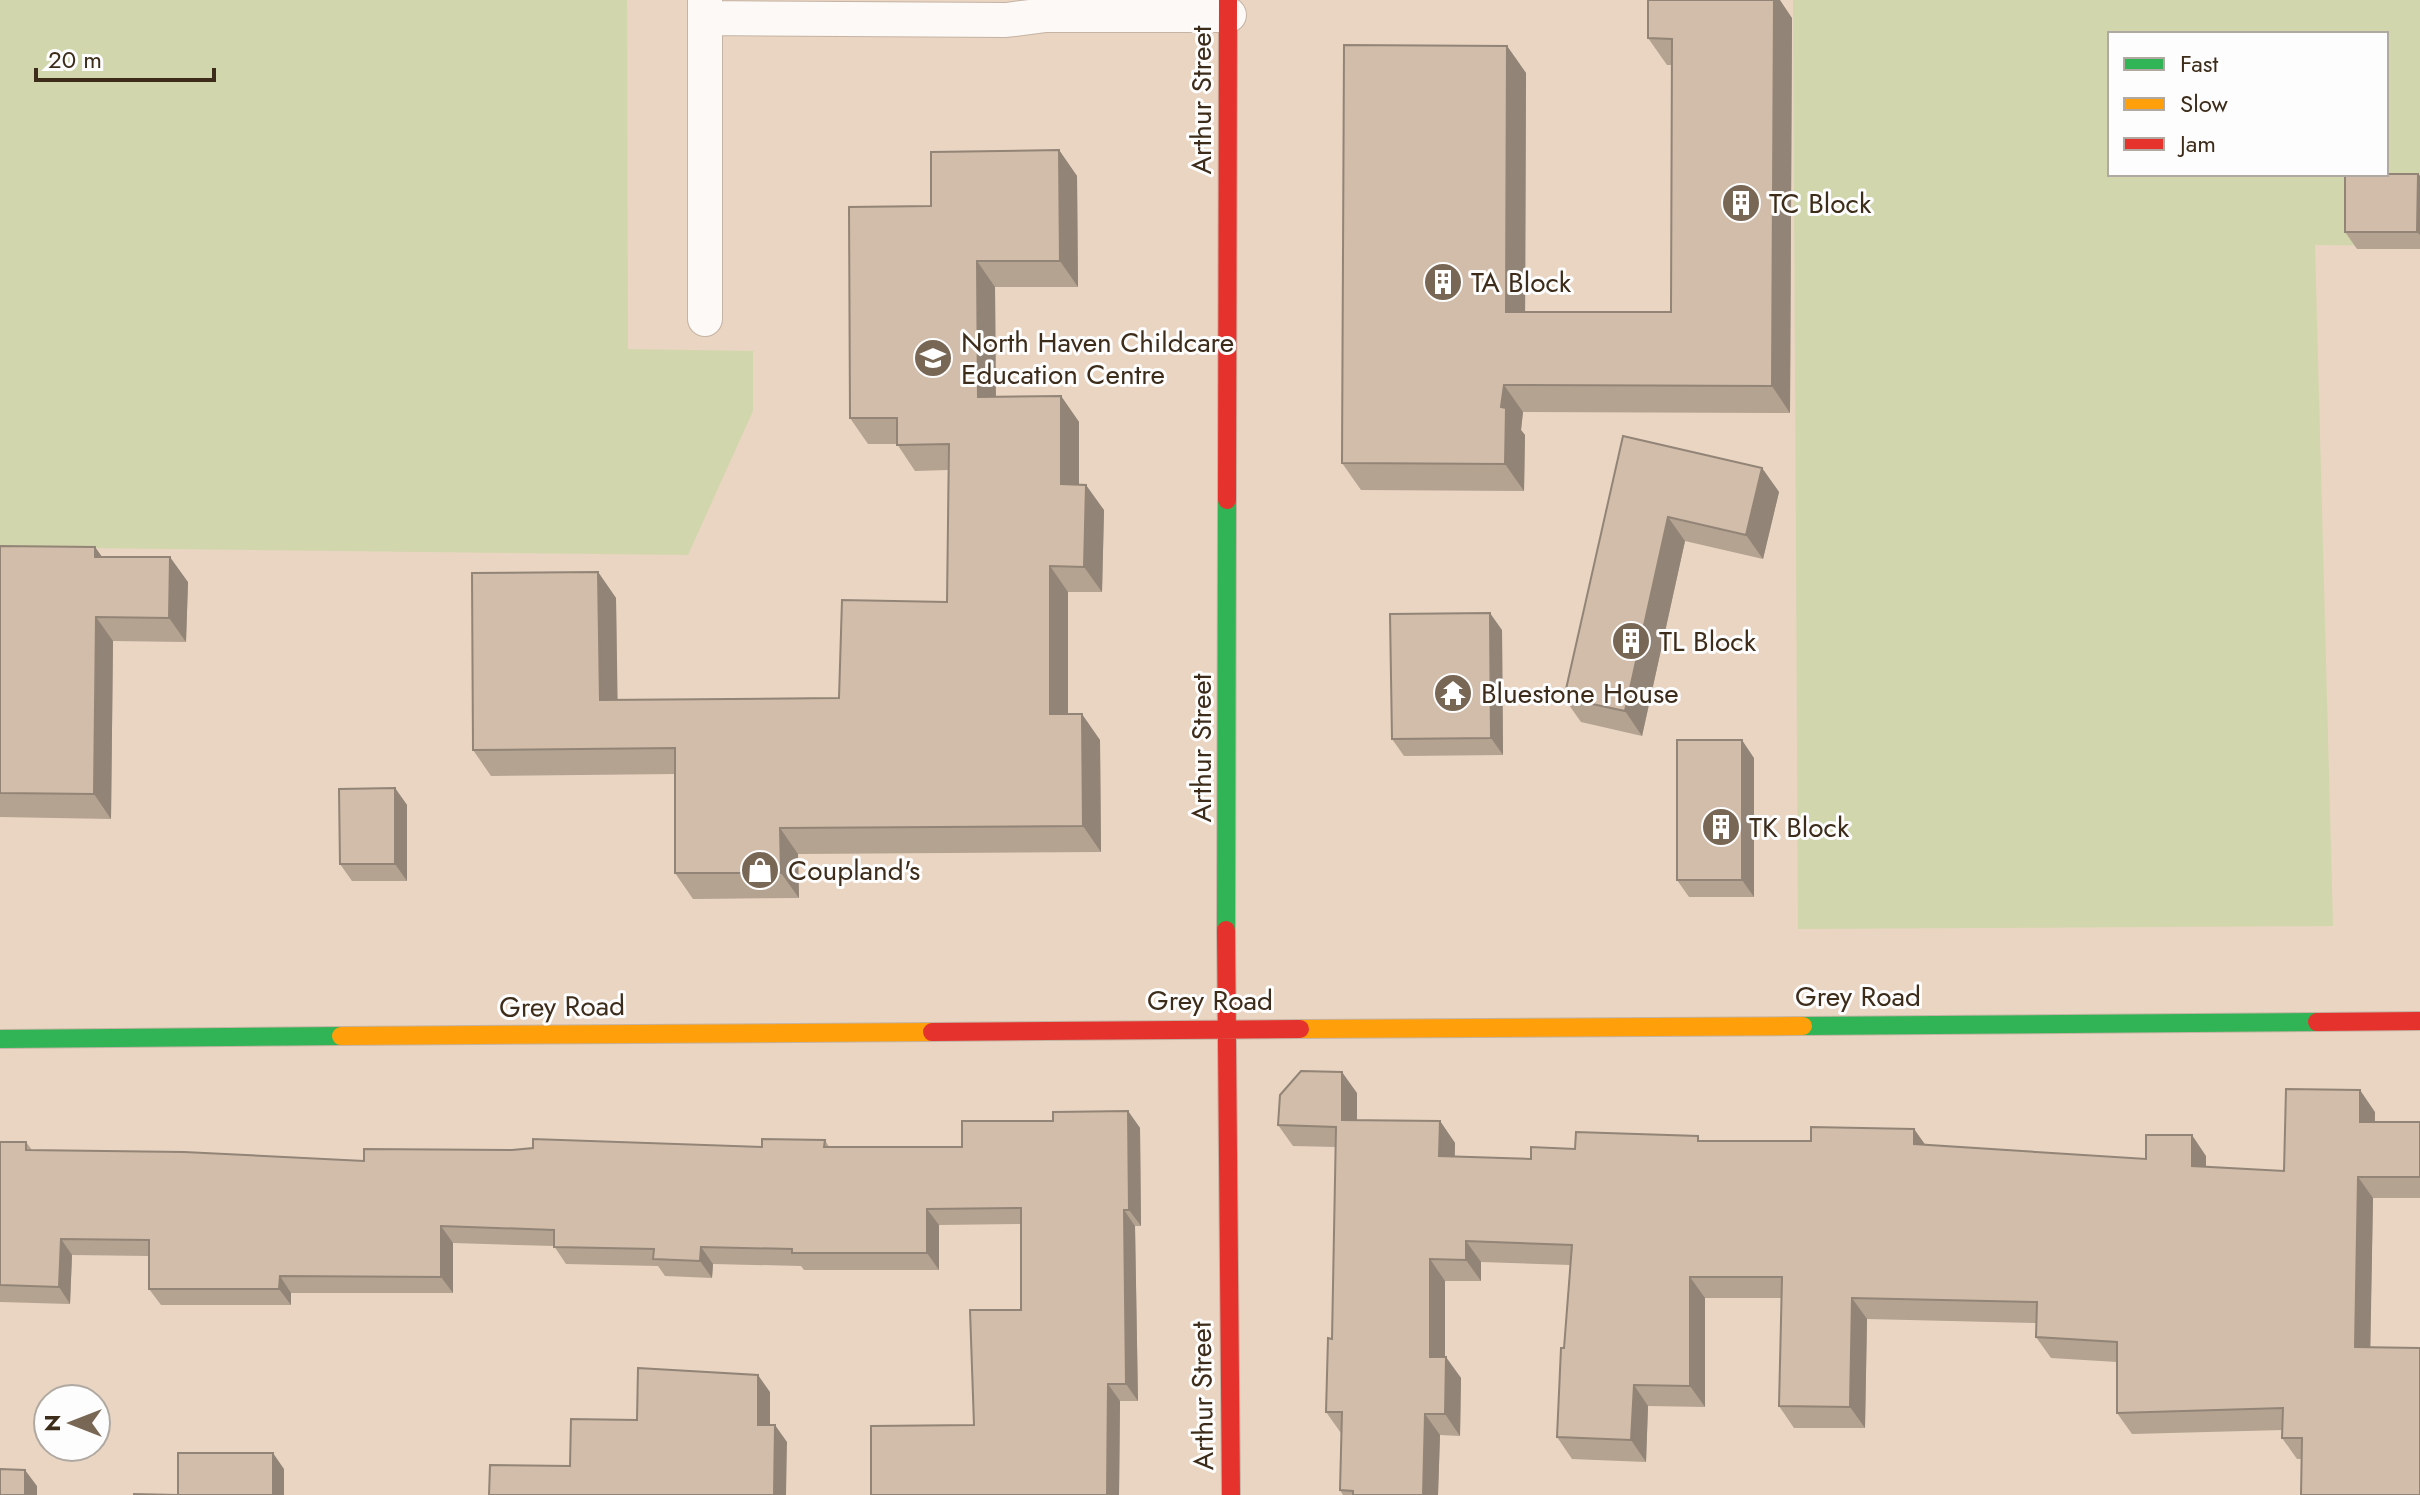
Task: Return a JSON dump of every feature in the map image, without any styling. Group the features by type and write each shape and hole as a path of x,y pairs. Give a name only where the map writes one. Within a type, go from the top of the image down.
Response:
{"street":[{"name":"Arthur Street","path":"1228,7 1226,1028 1231,1495"},
{"name":"Grey Road","path":"0,1039 2420,1021"}],"lane":[{"path":"705,319 705,9 1006,20 1046,15 1228,7"}],"green space":[{"path":"0,0 627,0 628,349 753,351 753,411 688,555 0,547"},
{"path":"1793,0 2420,0 2420,246 2315,245 2333,926 1798,929"}],"building":[{"path":"1648,0 1774,0 1772,386 1504,385 1501,407 1506,408 1505,464 1342,463 1344,45 1507,46 1506,312 1671,312 1672,39 1648,38"},
{"path":"1059,150 1060,261 977,261 978,397 1061,396 1061,484 1086,485 1084,567 1050,566 1050,714 1082,714 1083,826 780,828 781,873 675,873 675,748 473,750 472,573 598,572 600,700 839,698 842,600 947,602 949,444 897,445 897,418 850,418 849,207 931,206 931,152"},
{"path":"2418,174 2417,232 2345,232 2345,176"},
{"name":"TL Block","path":"1623,436 1762,468 1746,535 1668,517 1625,711 1564,698"},
{"path":"0,546 95,547 95,557 170,557 169,618 96,617 94,794 0,793"},
{"name":"Bluestone House","path":"1490,613 1491,738 1392,739 1390,614"},
{"name":"TK Block","path":"1677,740 1742,740 1742,880 1677,880"},
{"path":"395,788 395,864 340,864 339,789"},
{"path":"1301,1071 1342,1072 1342,1120 1440,1121 1439,1156 1531,1159 1531,1147 1575,1149 1576,1132 1698,1136 1698,1141 1811,1141 1811,1127 1914,1129 1914,1144 2146,1159 2146,1135 2192,1135 2192,1166 2284,1171 2286,1089 2360,1090 2360,1122 2420,1122 2420,1177 2358,1177 2355,1347 2420,1348 2420,1495 2301,1495 2302,1438 2282,1438 2283,1408 2117,1413 2117,1342 2036,1337 2037,1302 1852,1298 1850,1407 1779,1406 1782,1277 1690,1277 1690,1386 1634,1385 1631,1440 1557,1437 1561,1348 1564,1348 1572,1245 1466,1241 1466,1260 1430,1259 1430,1357 1446,1357 1445,1414 1425,1414 1423,1495 1353,1495 1353,1491 1340,1490 1342,1412 1326,1412 1328,1338 1332,1339 1336,1127 1278,1125 1280,1095"},
{"path":"1128,1111 1129,1210 1124,1210 1126,1384 1108,1384 1107,1495 871,1495 871,1426 974,1425 970,1310 1021,1310 1021,1208 927,1209 927,1253 792,1253 792,1249 701,1247 700,1261 653,1259 654,1249 554,1247 554,1230 441,1226 441,1277 280,1276 279,1289 149,1289 149,1240 61,1239 59,1287 0,1285 0,1142 26,1142 26,1150 184,1152 364,1161 364,1149 512,1150 533,1148 533,1139 762,1147 762,1139 825,1140 824,1147 962,1147 962,1121 1053,1121 1053,1112"},
{"path":"638,1368 758,1375 758,1425 775,1425 774,1495 489,1495 490,1465 570,1466 571,1419 637,1420"},
{"path":"178,1453 273,1453 273,1495 178,1495"},
{"path":"0,1469 25,1470 25,1495 0,1495"}],"traffic: fast":[{"path":"1226,930 1227,500"},
{"path":"1803,1026 2317,1022"},
{"path":"0,1039 341,1036"}],"traffic: slow":[{"path":"1300,1029 1803,1026"},
{"path":"341,1036 932,1032"}],"traffic: jam":[{"path":"1227,500 1228,0"},
{"path":"1226,930 1231,1495"},
{"path":"2317,1022 2420,1021"},
{"path":"932,1032 1300,1029"}],"place":[{"name":"TC Block","path":"1741,203"},
{"name":"TA Block","path":"1443,282"},
{"name":"North Haven Childcare Education Centre","path":"933,358"},
{"name":"TL Block","path":"1631,641"},
{"name":"Bluestone House","path":"1453,693"},
{"name":"TK Block","path":"1721,827"},
{"name":"Coupland's","path":"760,870"}]}
